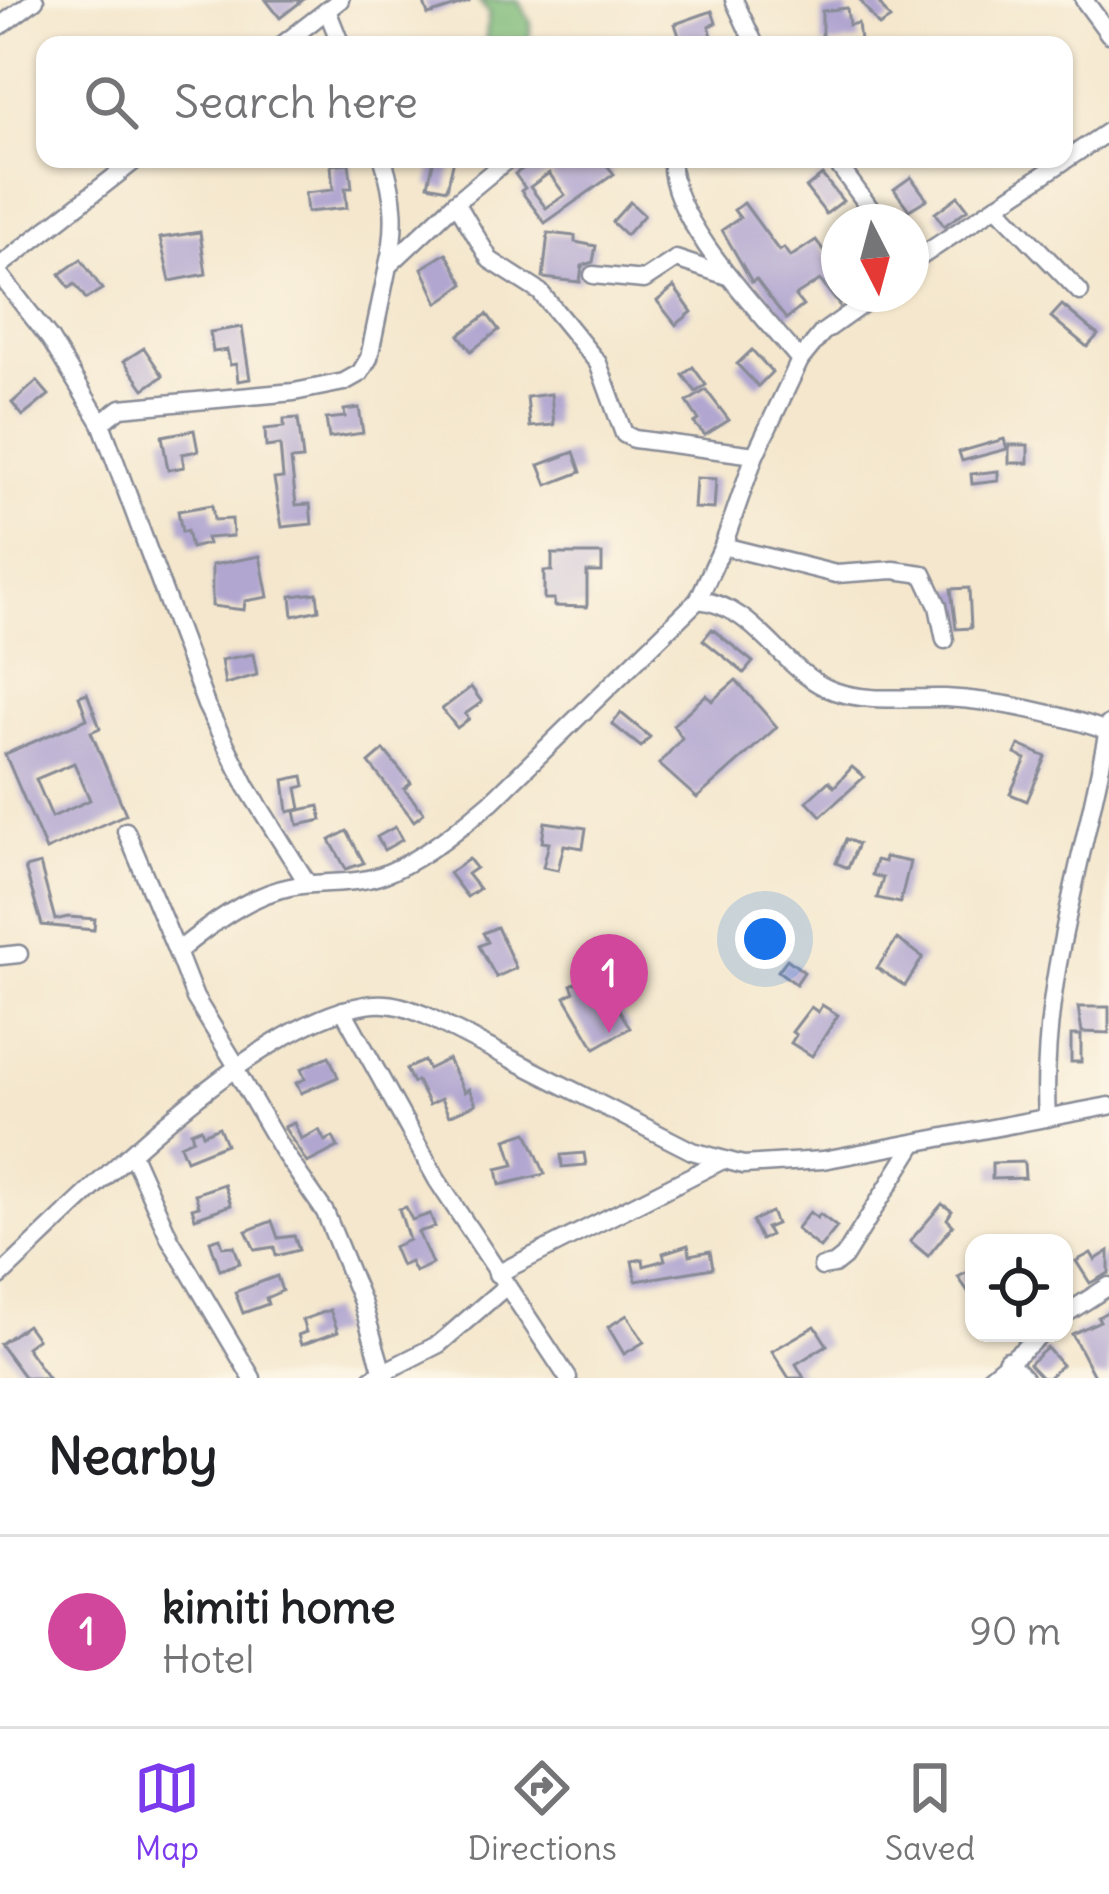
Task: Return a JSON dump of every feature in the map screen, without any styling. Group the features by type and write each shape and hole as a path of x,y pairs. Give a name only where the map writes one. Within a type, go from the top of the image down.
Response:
{"street":[{"path":"0,26 35,0"},
{"path":"734,0 751,36"},
{"path":"1084,0 1109,34"},
{"path":"293,36 333,5 338,36"},
{"path":"1073,156 1109,131"},
{"path":"0,266 125,168"},
{"path":"101,423 121,408 294,392 344,382 360,373 369,358 395,236 386,168"},
{"path":"388,266 497,168"},
{"path":"673,168 674,192 730,278 800,360"},
{"path":"841,168 867,204"},
{"path":"929,252 1056,168"},
{"path":"456,202 490,260 540,292 598,363 625,434 755,455"},
{"path":"998,208 1080,292"},
{"path":"593,274 644,280 676,259 730,278"},
{"path":"0,275 50,339 101,423 206,705 247,787 308,884"},
{"path":"177,952 274,891 308,884 337,886 391,872 492,801 698,600 755,455 800,360 822,334 852,312"},
{"path":"723,546 836,574 894,570 923,574 938,606 945,640"},
{"path":"698,600 726,606 829,690 852,696 1007,705 1108,728 1052,999 1045,1076 1047,1118"},
{"path":"127,830 195,998 282,1150 325,1212 362,1302 378,1376 439,1344 501,1281 723,1160"},
{"path":"0,1276 131,1154 236,1069 302,1029 344,1010 381,1003 415,1011 692,1150 723,1160 764,1165 824,1160 1109,1106"},
{"path":"344,1010 437,1180 568,1378"},
{"path":"822,1267 844,1257 915,1143"},
{"path":"131,1154 170,1239 252,1378"},
{"path":"1073,1309 1109,1286"},
{"path":"989,1378 1030,1342"},
{"path":"1007,1360 1024,1378"}],"green space":[{"path":"478,0 518,0 531,23 529,36 486,36 489,13"}],"building":[{"path":"266,0 303,0 280,18"},
{"path":"423,0 469,0 469,2 428,15"},
{"path":"860,0 877,0 890,19 879,26"},
{"path":"847,8 849,25 858,23 859,36 822,36 822,11"},
{"path":"712,11 716,23 709,26 712,36 679,36 675,24"},
{"path":"331,168 350,168 352,188 345,188 347,208 307,212 305,193 333,190"},
{"path":"432,168 452,168 447,189 428,185"},
{"path":"524,168 609,168 614,174 545,223 521,191 525,188 515,174","holes":["549,173 565,195 546,208 530,187"]},
{"path":"822,175 843,201 821,208 806,188"},
{"path":"911,177 927,199 905,204 894,189"},
{"path":"958,196 968,209 944,226 935,213"},
{"path":"630,202 644,215 626,235 612,222"},
{"path":"744,203 779,251 784,248 790,257 816,240 821,247 821,281 795,296 803,306 786,319 756,279 752,282 722,230 740,218 734,210"},
{"path":"200,232 206,274 170,281 160,238"},
{"path":"548,233 575,236 575,242 596,246 593,262 582,266 580,282 543,278"},
{"path":"446,253 464,284 438,303 422,268"},
{"path":"81,259 102,289 86,299 75,284 69,288 60,274"},
{"path":"674,287 692,312 676,325 657,301"},
{"path":"1062,305 1098,335 1087,347 1051,317"},
{"path":"487,314 499,330 471,351 459,335"},
{"path":"242,327 250,379 238,381 236,364 230,365 227,350 213,352 210,332"},
{"path":"144,348 163,376 144,389 124,361"},
{"path":"752,350 772,372 758,386 737,364"},
{"path":"693,367 706,385 696,392 683,375"},
{"path":"37,381 49,395 23,416 12,403"},
{"path":"706,390 729,420 705,435 694,423 699,420 687,402"},
{"path":"551,394 554,425 530,427 527,397"},
{"path":"359,408 363,433 329,438 326,419 345,417 344,410"},
{"path":"298,418 303,459 291,460 296,505 310,504 312,524 282,527 274,479 283,478 280,445 266,447 265,429 284,427 284,419"},
{"path":"194,430 198,451 182,454 184,467 168,470 162,436"},
{"path":"1004,439 1007,449 962,461 959,452"},
{"path":"1009,445 1028,445 1028,463 1009,463"},
{"path":"574,452 581,472 547,485 539,465"},
{"path":"998,471 998,481 972,484 971,474"},
{"path":"696,478 716,479 714,509 694,508"},
{"path":"212,505 214,520 232,519 233,536 206,538 208,544 191,548 178,511"},
{"path":"552,554 602,554 602,572 587,572 587,607 554,606 554,599 544,599 544,571 552,571"},
{"path":"260,556 268,597 245,601 244,610 212,606 212,565"},
{"path":"969,588 971,628 956,629 951,589"},
{"path":"317,593 319,610 293,616 291,596"},
{"path":"712,629 753,662 744,673 703,640"},
{"path":"253,654 257,675 225,684 221,660"},
{"path":"736,680 777,727 697,798 659,764 682,738 673,725 706,695 712,701"},
{"path":"471,687 482,702 465,714 469,719 457,728 442,709"},
{"path":"87,693 100,728 91,732 126,814 46,850 5,754 87,719 79,696","holes":["74,763 90,800 52,817 36,779"]},
{"path":"621,713 650,737 641,747 612,724"},
{"path":"1019,745 1046,757 1027,801 1010,794 1026,759 1015,754"},
{"path":"384,750 411,783 404,789 424,813 414,821 369,763"},
{"path":"852,767 864,777 821,816 807,801 829,781 834,787"},
{"path":"303,776 305,786 297,788 301,809 288,812 284,780"},
{"path":"319,806 322,820 298,825 295,811"},
{"path":"545,822 586,828 583,848 564,845 558,870 543,867 549,843 542,842"},
{"path":"395,827 402,840 384,850 377,837"},
{"path":"347,831 364,863 346,869 330,840"},
{"path":"846,839 858,844 848,868 836,863"},
{"path":"885,857 910,862 900,903 877,898 883,878 872,875 876,860 884,862"},
{"path":"469,859 476,868 467,874 479,889 467,897 449,873"},
{"path":"40,864 55,920 95,919 94,930 42,925 25,868"},
{"path":"497,927 516,968 496,977 479,946 488,942 483,933"},
{"path":"897,939 923,957 905,986 877,968"},
{"path":"787,959 804,972 796,984 778,971"},
{"path":"581,980 588,994 600,988 606,1001 612,998 630,1028 595,1048 565,997 574,992 571,985"},
{"path":"822,1005 838,1015 812,1056 791,1043 796,1035 792,1032 811,1007 818,1012"},
{"path":"1078,1007 1109,1007 1109,1033 1082,1032"},
{"path":"1071,1035 1081,1035 1081,1062 1071,1062"},
{"path":"329,1056 338,1077 301,1093 296,1083 305,1079 301,1069"},
{"path":"448,1059 464,1092 469,1089 476,1104 449,1116 441,1099 429,1105 406,1069 424,1061 428,1069"},
{"path":"294,1123 301,1139 319,1130 325,1141 333,1137 338,1147 307,1163 284,1127"},
{"path":"219,1127 226,1144 186,1160 180,1145 193,1139 191,1132 201,1128 203,1134"},
{"path":"527,1132 545,1174 500,1185 497,1169 514,1165 506,1139"},
{"path":"584,1153 586,1165 562,1167 561,1155"},
{"path":"1024,1162 1025,1178 992,1179 992,1163"},
{"path":"224,1184 231,1205 195,1218 192,1208 199,1206 195,1194"},
{"path":"942,1204 952,1211 947,1219 953,1225 928,1256 910,1241"},
{"path":"406,1207 412,1220 430,1214 435,1227 418,1232 432,1264 415,1272 410,1262 401,1266 393,1247 409,1240 399,1209"},
{"path":"771,1212 776,1224 766,1228 770,1235 761,1240 752,1221"},
{"path":"810,1212 837,1227 820,1248 796,1229"},
{"path":"272,1221 278,1238 294,1236 299,1250 276,1256 274,1247 255,1250 246,1231"},
{"path":"220,1238 223,1247 234,1246 240,1263 220,1270 210,1241"},
{"path":"688,1245 690,1255 710,1251 713,1268 636,1281 632,1261 643,1259 644,1266 665,1260 663,1253"},
{"path":"1109,1251 1109,1273 1090,1283 1076,1261 1091,1253 1095,1260"},
{"path":"277,1276 282,1291 266,1298 268,1304 243,1313 235,1292"},
{"path":"330,1310 338,1332 301,1345 298,1335 306,1332 302,1320"},
{"path":"1109,1311 1109,1378 1095,1378 1073,1336 1100,1321 1098,1317"},
{"path":"627,1315 644,1342 624,1354 608,1327"},
{"path":"27,1325 37,1339 26,1347 48,1378 25,1378 0,1344"},
{"path":"815,1326 827,1345 796,1364 804,1378 789,1378 772,1351"},
{"path":"1047,1348 1062,1365 1042,1378 1029,1364"}],"place":[{"name":"kimiti home","path":"609,1033"}]}
